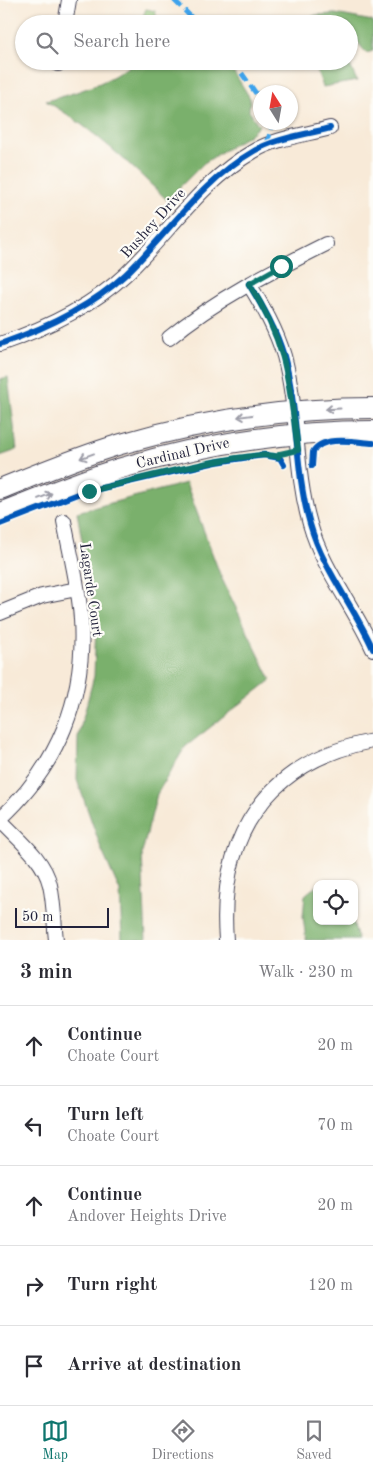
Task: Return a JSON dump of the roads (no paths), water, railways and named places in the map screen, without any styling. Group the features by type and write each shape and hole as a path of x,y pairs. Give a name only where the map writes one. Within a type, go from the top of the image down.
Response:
{"main road":[{"name":"Cardinal Drive","path":"0,489 119,444 169,431 220,420 293,410 373,408"},
{"name":"Cardinal Drive","path":"0,514 134,465 219,445 296,433 373,431"}],"street":[{"path":"66,15 69,0"},
{"name":"Bushey Drive","path":"0,344 56,321 114,284 149,250 200,190 239,160 267,144 330,128"},
{"path":"169,338 194,319 249,284 326,244"},
{"path":"249,284 264,308 278,340 289,381 304,498 310,525 333,576 373,649"},
{"name":"Lagarde Court","path":"0,820 28,790 49,762 71,714 80,671 82,644 77,589 64,521"},
{"path":"0,613 42,596 77,589"},
{"path":"226,940 226,900 233,856 242,834 265,798 283,780 320,756 373,741"},
{"path":"0,820 38,860 45,872 50,885 56,940"}]}
